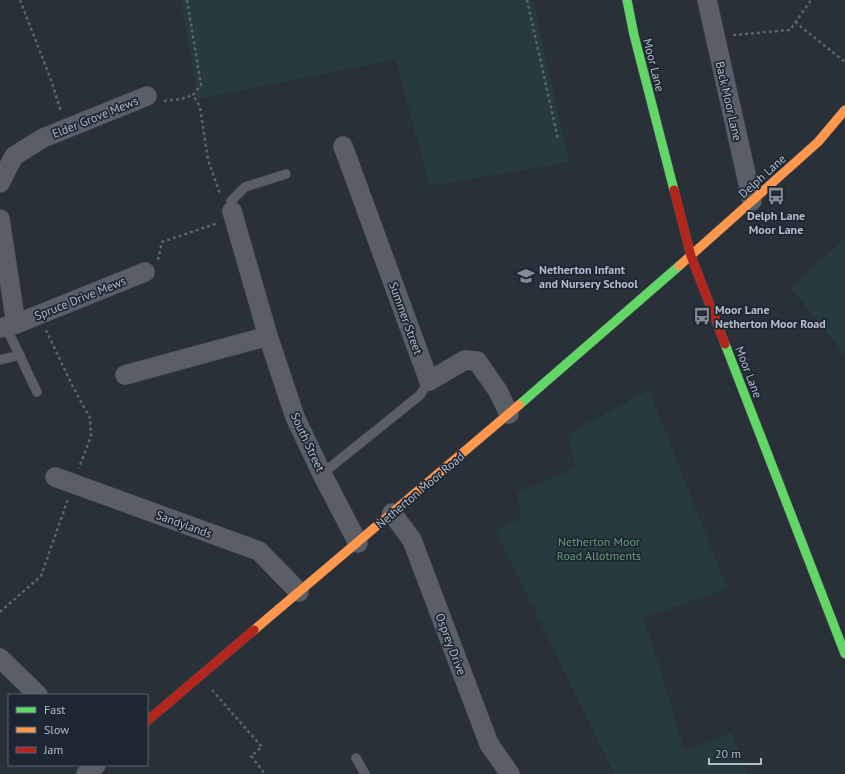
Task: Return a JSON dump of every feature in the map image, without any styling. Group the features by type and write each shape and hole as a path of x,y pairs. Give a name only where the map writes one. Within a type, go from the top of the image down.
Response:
{"street":[{"name":"Moor Lane","path":"627,0 634,35 691,256 844,649"},
{"name":"Back Moor Lane","path":"707,0 752,201"},
{"name":"Elder Grove Mews","path":"0,181 14,156 43,138 146,96"},
{"name":"Delph Lane","path":"691,256 818,142 845,110"},
{"name":"Summer Street","path":"343,146 429,381"},
{"name":"South Street","path":"233,212 268,336 295,417 322,474 358,543"},
{"path":"0,219 7,326"},
{"name":"Netherton Moor Road","path":"148,720 510,414 691,256"},
{"name":"Spruce Drive Mews","path":"7,326 145,272"},
{"path":"125,375 268,336"},
{"path":"429,381 465,360 477,361 498,391 510,414"},
{"name":"Sandylands","path":"55,477 259,551 299,592"},
{"name":"Osprey Drive","path":"392,513 412,540 489,744 510,774"},
{"path":"0,658 37,694"},
{"path":"86,774 95,766"}],"lane":[{"path":"233,212 231,201 245,187 286,174"},
{"path":"7,326 37,392"},
{"path":"0,360 20,355"},
{"path":"322,474 420,396 429,381"},
{"path":"356,758 365,774"}],"path":[{"path":"20,0 51,80 66,128"},
{"path":"146,96 165,101 181,99 193,95 201,85 187,0"},
{"path":"527,0 558,139"},
{"path":"715,36 790,30 811,0"},
{"path":"796,22 845,62"},
{"path":"145,272 157,263 161,253 162,242 233,212 224,205 208,160 200,107 193,95"},
{"path":"0,612 41,576 91,436 90,418 38,315"},
{"path":"200,677 262,747 251,756 265,774"}],"green space":[{"path":"181,0 533,0 569,162 429,186 396,59 198,99"},
{"path":"845,238 845,355 791,288"},
{"name":"Netherton Moor Road Allotments","path":"649,390 727,588 644,618 685,751 731,733 748,774 614,774 496,531 521,518 517,493 575,468 568,434"}],"traffic: fast":[{"path":"627,0 634,35 674,190"},
{"path":"519,405 679,266"},
{"path":"725,344 845,654"}],"traffic: slow":[{"path":"679,266 818,142 845,110"},
{"path":"254,630 519,405"}],"traffic: jam":[{"path":"674,190 691,256 725,344"},
{"path":"148,720 254,630"}],"place":[{"name":"Delph Lane Moor Lane","path":"776,196"},
{"name":"Netherton Infant and Nursery School","path":"526,276"},
{"name":"Moor Lane Netherton Moor Road","path":"702,316"}]}
